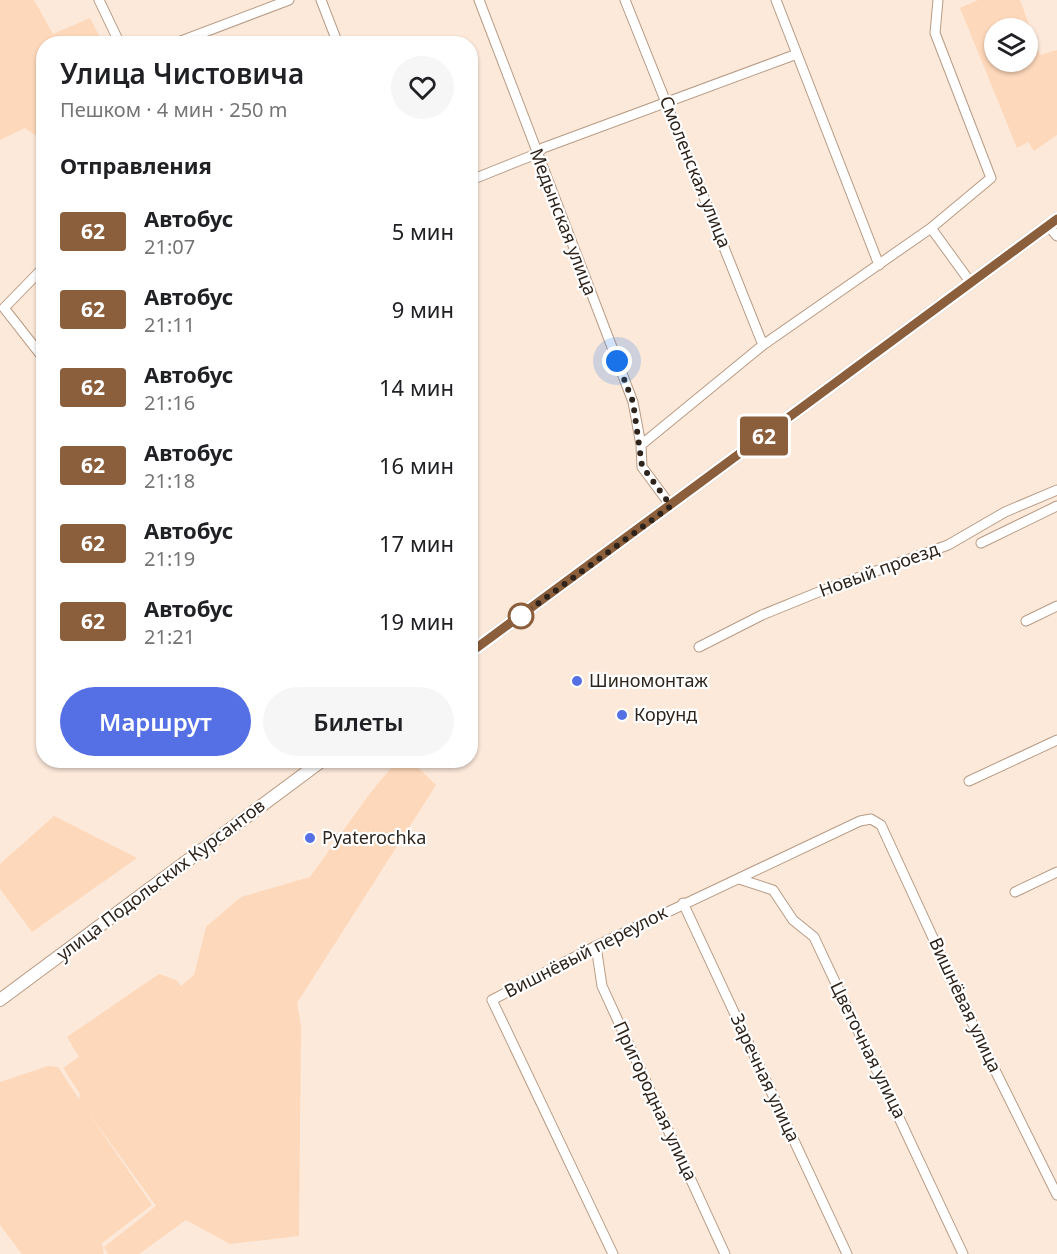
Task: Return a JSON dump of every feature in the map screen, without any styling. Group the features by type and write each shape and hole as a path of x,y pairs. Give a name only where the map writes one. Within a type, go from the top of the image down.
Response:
{"main road":[{"path":"478,647 1053,223"},
{"name":"улица Подольских Курсантов","path":"0,1000 312,768"}],"street":[{"path":"99,0 116,36"},
{"path":"194,36 289,0"},
{"path":"321,0 335,36"},
{"name":"Медынская улица","path":"479,0 536,154 633,402 641,445 642,466 671,506"},
{"name":"Смоленская улица","path":"625,0 763,345"},
{"path":"776,0 879,265"},
{"path":"641,445 763,345 931,228 991,178 935,33 938,0"},
{"path":"478,177 536,154 543,148 797,54"},
{"path":"1053,223 1057,236"},
{"path":"931,228 971,283"},
{"path":"36,275 4,308 36,348"},
{"name":"Новый проезд","path":"699,647 762,615 948,545 1005,512 1057,490"},
{"path":"981,543 1057,506"},
{"path":"1026,621 1057,606"},
{"path":"969,781 1057,740"},
{"name":"Вишнёвый переулок","path":"613,1254 492,1000 683,903 860,821 871,819"},
{"name":"Вишнёвая улица","path":"871,819 881,825 981,1042 1057,1196"},
{"path":"1015,892 1057,872"},
{"name":"Цветочная улица","path":"739,879 773,890 793,920 814,937 963,1254"},
{"name":"Заречная улица","path":"683,903 847,1254"},
{"name":"Пригородная улица","path":"596,946 602,986 725,1254"}],"shaded area":[{"path":"0,0 34,0 53,34 90,18 99,36 36,36 36,136 25,128 0,140"},
{"path":"978,0 1020,0 1027,18 984,18 984,67 960,8"},
{"path":"1038,50 1040,55 1057,50 1057,135 1034,151 1028,142 1017,148 986,72 1038,72"},
{"path":"391,768 418,768 436,785 297,1003 301,1025 299,1236 230,1244 186,1220 139,1254 108,1254 104,1247 156,1206 85,1108 152,1205 102,1243 104,1254 22,1254 0,1225 0,1082 48,1066 58,1067 79,1099 80,1094 63,1068 79,1057 67,1037 159,974 176,980 181,986 194,975 206,927 241,897 310,877 371,792"},
{"path":"54,816 137,858 32,932 0,889 0,864"}],"bus line":[{"name":"62","path":"478,647 1057,219"}],"place":[{"name":"Шиномонтаж","path":"577,681"},
{"name":"Корунд","path":"622,715"},
{"name":"Pyaterochka","path":"310,838"}],"route":[{"path":"521,616 671,506 642,466 641,445 633,402 617,361"}]}
